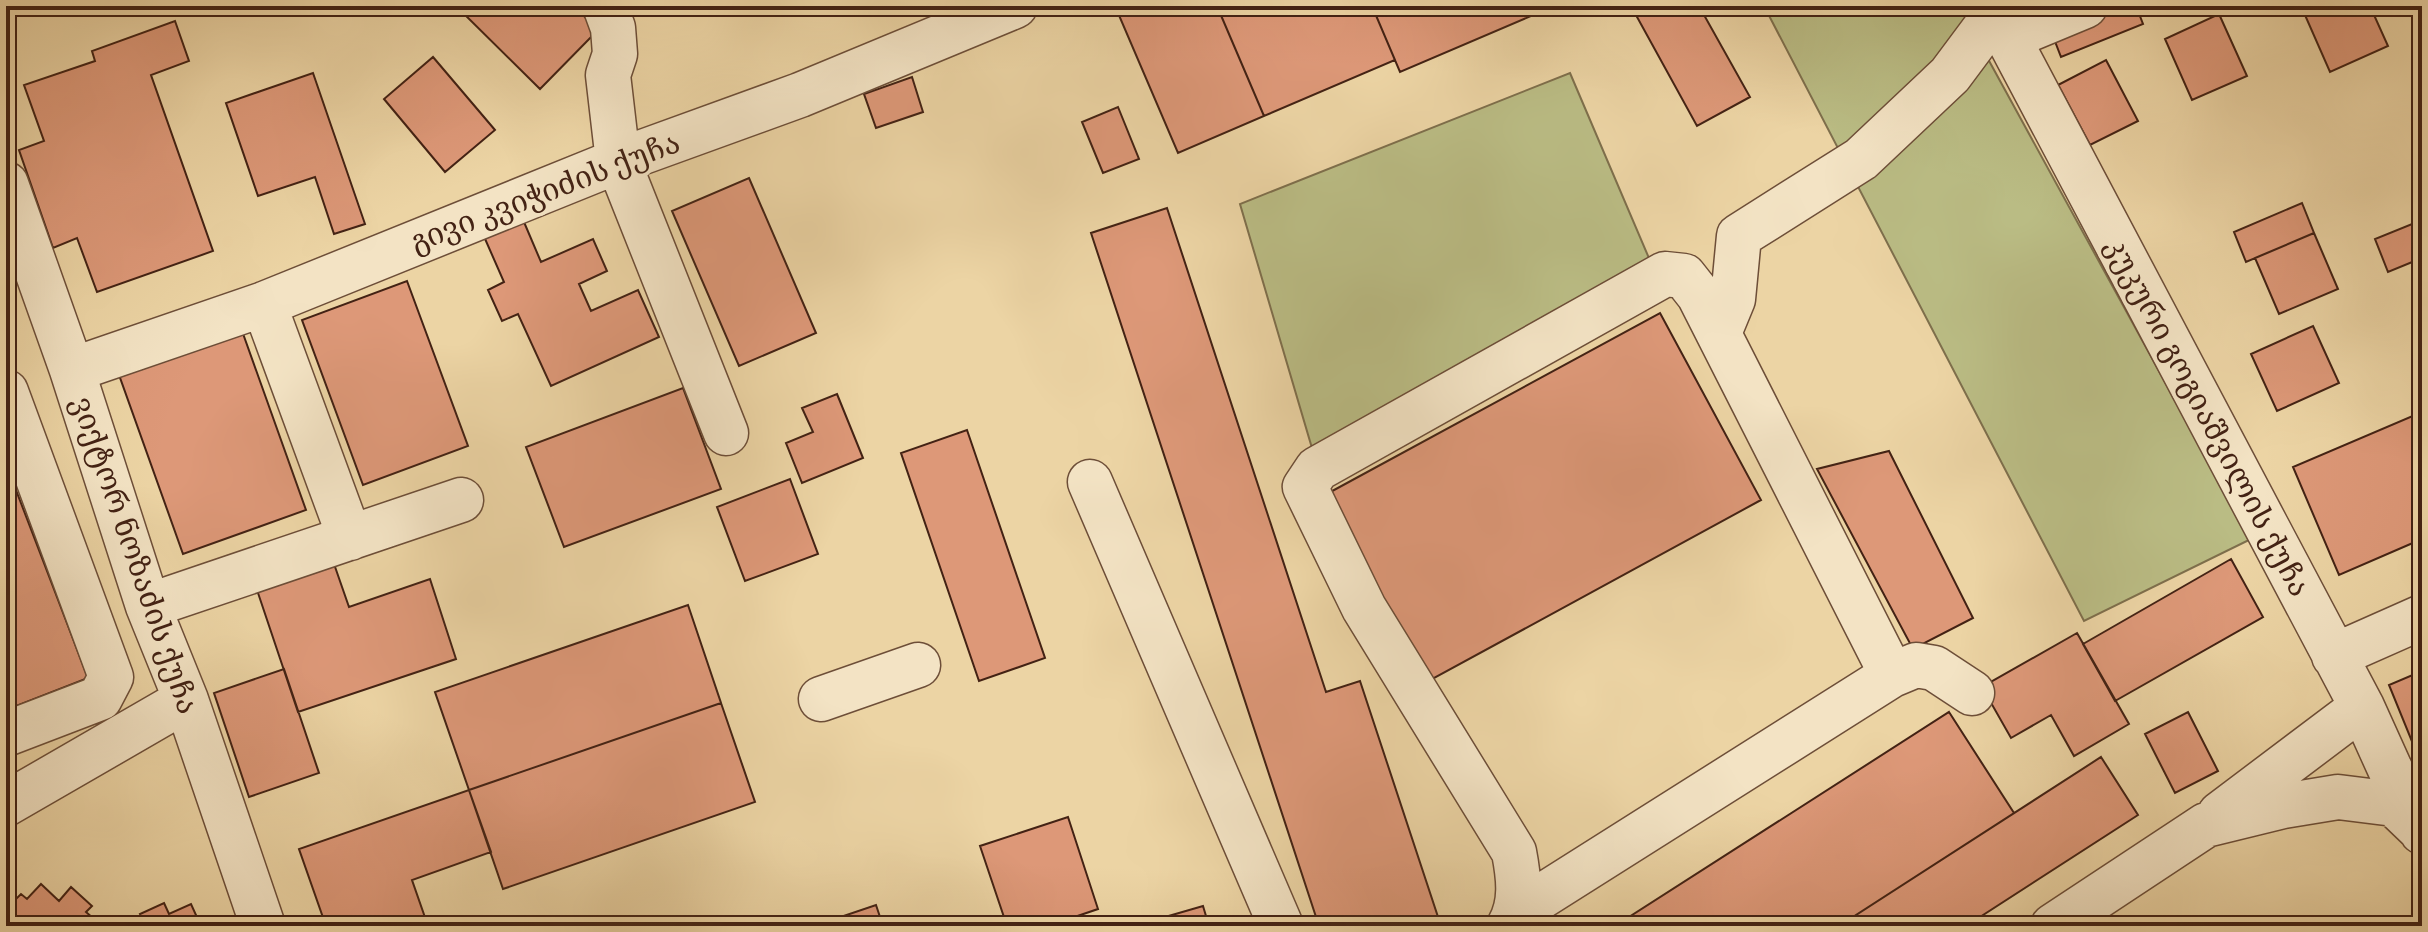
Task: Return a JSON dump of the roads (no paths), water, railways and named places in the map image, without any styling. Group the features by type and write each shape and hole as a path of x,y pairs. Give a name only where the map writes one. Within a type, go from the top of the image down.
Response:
{"street":[{"path":"605,6 613,28 615,54 608,75 618,161 726,433"},
{"name":"გივი კვიჭიძის ქუჩა","path":"72,370 264,304 618,161 800,95 1015,6"},
{"path":"1719,333 1733,299 1739,236 1861,159 1950,75 1997,20 2085,6"},
{"name":"კუკური გოგიაშვილის ქუჩა","path":"1997,20 2362,707 2422,830"},
{"name":"ვიქტორ ნოზაძის ქუჩა","path":"6,184 72,370 148,606 186,700 263,926"},
{"path":"1513,919 1519,878 1514,852 1364,608 1305,487 1317,469 1665,274 1684,276 1699,295 1719,333 1892,675"},
{"path":"264,304 350,538"},
{"path":"6,392 111,677 100,698 6,734"},
{"path":"1090,482 1281,926"},
{"path":"148,606 461,500"},
{"path":"2334,656 2422,617"},
{"path":"821,699 918,665"},
{"path":"1513,919 1892,675 1916,665 1934,668 1972,693"},
{"path":"6,804 186,700"},
{"path":"2053,926 2206,825 2362,707"},
{"path":"2206,825 2283,806 2338,797 2394,804 2422,830"}]}
